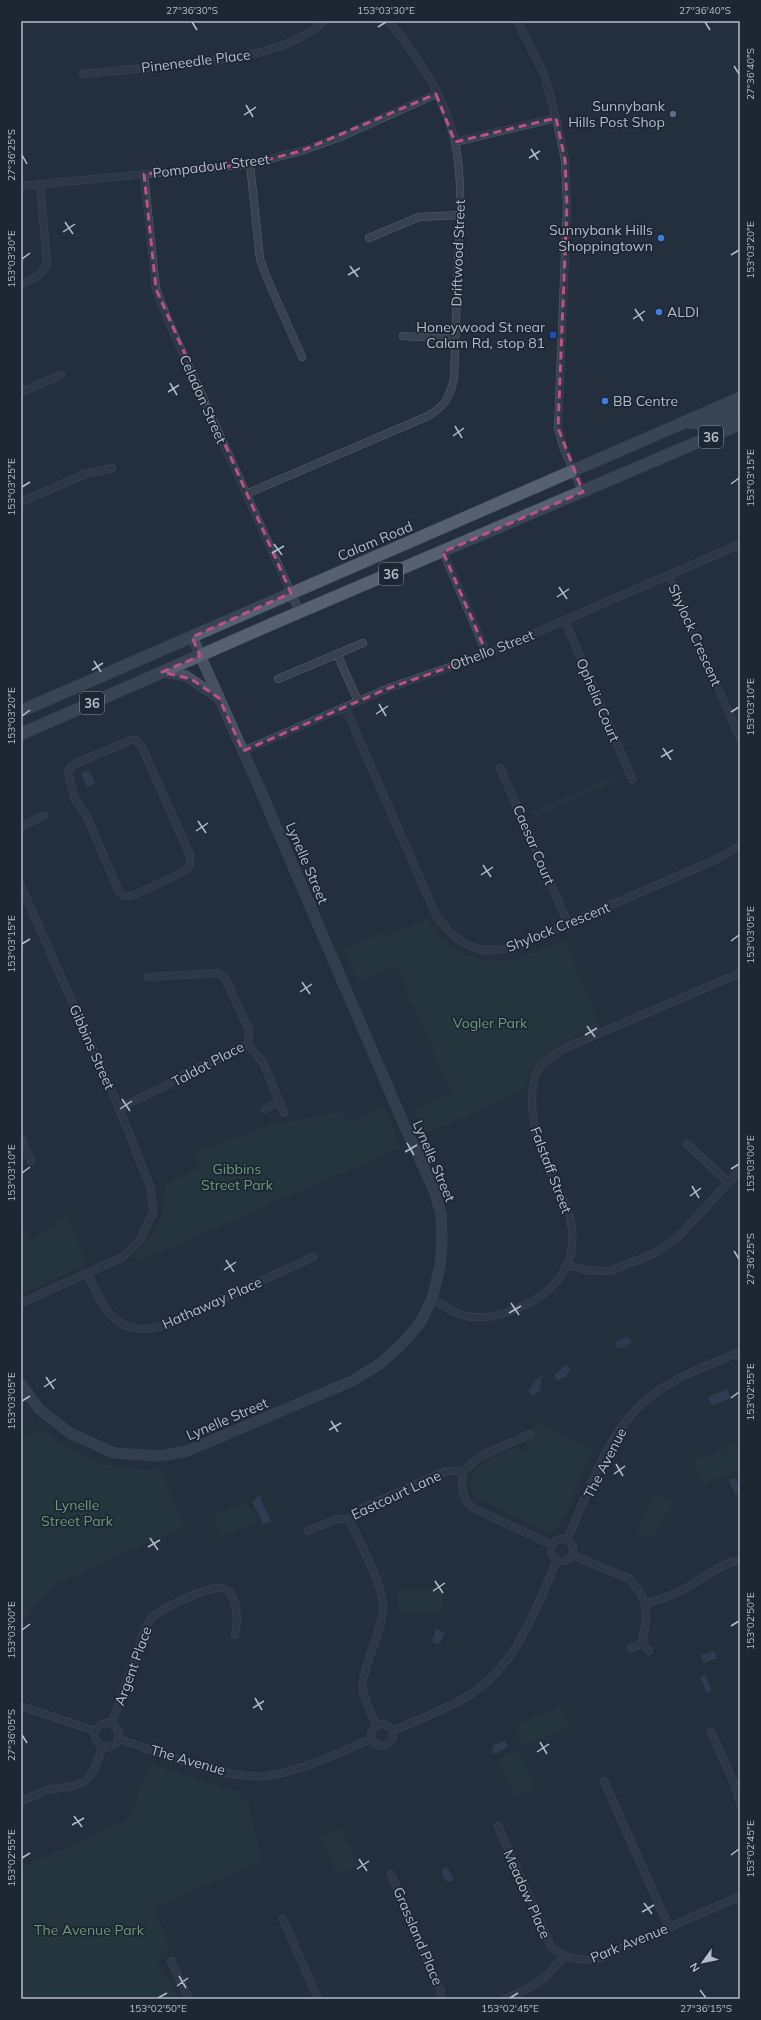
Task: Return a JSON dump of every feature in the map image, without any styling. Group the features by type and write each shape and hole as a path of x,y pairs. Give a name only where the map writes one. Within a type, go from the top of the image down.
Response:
{"main road":[{"name":"Calam Road","path":"21,711 740,398"},
{"path":"686,422 708,424 740,411"},
{"name":"36","path":"21,734 740,424"}],"street":[{"name":"Pineneedle Place","path":"83,74 230,59 263,52 293,41 315,30 324,21"},
{"name":"Driftwood Street","path":"246,494 428,416 440,408 450,396 454,379 460,215 455,142 436,94 420,63 388,21"},
{"path":"518,21 538,60 556,118 565,160 567,205 558,428 561,441 583,492"},
{"name":"Pompadour Street","path":"21,186 250,164 301,151 340,137 436,94"},
{"path":"455,142 556,118"},
{"path":"250,164 260,259 302,357"},
{"name":"Celadon Street","path":"144,174 156,290 168,320 300,613"},
{"path":"21,284 44,272 47,263 40,184"},
{"path":"369,238 419,217 460,215"},
{"path":"403,336 455,339"},
{"path":"21,392 61,374"},
{"path":"21,502 85,474 112,468"},
{"name":"Othello Street","path":"242,751 389,688 487,654 740,544"},
{"path":"443,552 487,654"},
{"name":"Shylock Crescent","path":"669,576 740,738"},
{"name":"Ophelia Court","path":"565,621 632,779"},
{"name":"Lynelle Street","path":"21,1384 40,1410 70,1433 114,1453 160,1456 188,1451 354,1380 381,1363 405,1341 421,1321 432,1300 440,1266 442,1240 441,1214 434,1190 405,1127 192,637"},
{"path":"278,679 363,643"},
{"path":"338,654 358,701"},
{"path":"162,672 186,676 219,698"},
{"name":"Shylock Crescent","path":"345,707 436,915 448,932 466,945 490,951 506,950 717,859 740,846"},
{"path":"136,740 141,745 190,855 190,865 183,872 132,896 124,896 119,892 87,817 75,800 69,781 68,772 70,767 124,743 136,740"},
{"name":"Caesar Court","path":"500,768 568,924"},
{"path":"21,826 44,816"},
{"name":"Gibbins Street","path":"21,886 119,1108 152,1189 152,1212 140,1240 123,1257 21,1303"},
{"name":"Taldot Place","path":"119,1108 167,1085 182,1075 248,1045 248,1030 225,978 218,973 148,977"},
{"name":"Falstaff Street","path":"432,1300 462,1315 497,1317 524,1306 546,1293 568,1265 572,1239 570,1218 538,1145 532,1119 532,1090 539,1070 549,1058 564,1048 740,973"},
{"path":"248,1045 263,1062 284,1113"},
{"path":"265,1109 279,1102"},
{"path":"21,1138 31,1161"},
{"path":"687,1144 728,1182"},
{"path":"568,1265 586,1270 610,1271 653,1254 677,1238 740,1170"},
{"name":"Hathaway Place","path":"88,1273 103,1307 118,1322 134,1328 150,1329 163,1326 313,1257"},
{"name":"The Avenue","path":"567,1540 615,1436 632,1413 655,1393 679,1379 740,1352"},
{"path":"530,1434 481,1456 463,1471 462,1489 465,1499 470,1506 552,1546"},
{"name":"Eastcourt Lane","path":"308,1531 337,1519 350,1519 361,1509 446,1471 463,1471"},
{"path":"350,1519 381,1592 383,1606 382,1618 364,1679 363,1690 376,1725"},
{"path":"560,1539 567,1540 573,1548 572,1555 564,1561 557,1560 552,1554 552,1546 560,1539"},
{"path":"572,1555 630,1579 639,1590 645,1604 646,1620 642,1642 649,1651"},
{"path":"392,1731 467,1697 488,1682 511,1656 524,1633 557,1560"},
{"path":"645,1604 667,1597 690,1586 716,1568 740,1560"},
{"name":"Argent Place","path":"112,1723 136,1651 147,1624 156,1614 205,1590 222,1588 229,1592 238,1612 238,1622 235,1635"},
{"path":"631,1648 642,1642"},
{"path":"21,1706 95,1731"},
{"path":"112,1723 118,1728 119,1739 115,1745 104,1747 97,1742 95,1731 100,1724 112,1723"},
{"path":"376,1725 387,1725 392,1731 392,1738 388,1744 376,1745 371,1739 371,1731 376,1725"},
{"path":"711,1732 735,1785 740,1803"},
{"name":"The Avenue","path":"119,1739 206,1768 239,1774 265,1776 319,1762 371,1739"},
{"path":"21,1801 48,1790 73,1786 84,1782 92,1774 104,1747"},
{"path":"604,1781 669,1927"},
{"name":"Meadow Place","path":"498,1826 551,1947 563,1956"},
{"name":"Grassland Place","path":"392,1874 441,1991 441,1999"},
{"name":"Park Avenue","path":"563,1956 587,1961 600,1958 740,1896"},
{"path":"283,1919 318,1999"},
{"path":"505,1999 536,1986 554,1972 563,1956"},
{"path":"171,1961 189,1999"}],"highlighted area":[{"path":"436,94 455,142 556,118 565,160 567,205 558,428 583,492 443,552 487,654 389,688 243,751 219,698 191,679 162,672 200,656 192,637 291,593 156,289 144,174 250,164 301,151"}],"green space":[{"path":"614,776 616,781 535,817 532,812"},
{"name":"Vogler Park","path":"427,919 441,939 460,953 485,961 517,959 564,940 600,1026 574,1036 553,1048 537,1065 524,1090 425,1134 415,1111 452,1093 396,966 358,982 344,950 382,933 385,938"},
{"name":"Gibbins Street Park","path":"383,1106 401,1147 137,1262 134,1255 150,1239 162,1216 164,1186 200,1168 193,1153 268,1126 342,1111 347,1123"},
{"path":"67,1216 87,1264 21,1294 21,1225 33,1240"},
{"path":"536,1423 594,1450 558,1527 552,1531 547,1531 476,1498 471,1488 471,1480 475,1472 491,1459 518,1446 521,1453 529,1450 526,1441 531,1439"},
{"name":"Lynelle Street Park","path":"40,1429 69,1448 110,1466 142,1470 160,1469 184,1526 53,1585 22,1622 21,1438"},
{"path":"733,1444 740,1451 740,1469 705,1483 701,1481 694,1464 695,1460"},
{"path":"656,1494 673,1504 650,1540 635,1530"},
{"path":"247,1501 257,1521 221,1537 212,1517"},
{"path":"400,1590 441,1590 443,1593 443,1609 439,1612 401,1612 398,1608 397,1593"},
{"path":"558,1706 562,1708 569,1723 567,1727 526,1745 523,1744 516,1728 517,1725"},
{"path":"517,1750 535,1789 515,1797 499,1758"},
{"name":"The Avenue Park","path":"149,1764 223,1788 239,1791 241,1800 247,1799 262,1861 154,1907 170,1949 160,1959 159,1968 174,1988 178,1999 21,1999 21,1868 130,1819"},
{"path":"340,1828 357,1866 337,1875 320,1836"}],"water":[{"path":"89,770 95,783 87,787 81,773"},
{"path":"626,1337 631,1340 630,1343 624,1347 625,1350 623,1347 617,1348 616,1342"},
{"path":"566,1364 571,1370 567,1376 558,1381 554,1376"},
{"path":"540,1375 543,1377 540,1380 542,1381 539,1387 541,1389 533,1396 528,1392"},
{"path":"727,1389 731,1398 712,1406 708,1397"},
{"path":"733,1478 736,1479 740,1488 739,1495 735,1494 729,1481"},
{"path":"259,1496 262,1497 261,1500 271,1521 262,1525 261,1519 252,1502"},
{"path":"436,1629 445,1633 438,1645 432,1641"},
{"path":"714,1651 717,1658 704,1663 701,1655"},
{"path":"705,1675 712,1691 707,1693 700,1677"},
{"path":"505,1741 508,1747 494,1754 492,1749 494,1745"},
{"path":"447,1867 453,1877 451,1882 446,1881 442,1876 443,1868"}],"place":[{"name":"Sunnybank Hills Post Shop","path":"673,114"},
{"name":"Sunnybank Hills Shoppingtown","path":"661,238"},
{"name":"ALDI","path":"659,312"},
{"name":"Honeywood St near Calam Rd, stop 81","path":"553,335"},
{"name":"BB Centre","path":"605,401"}]}
